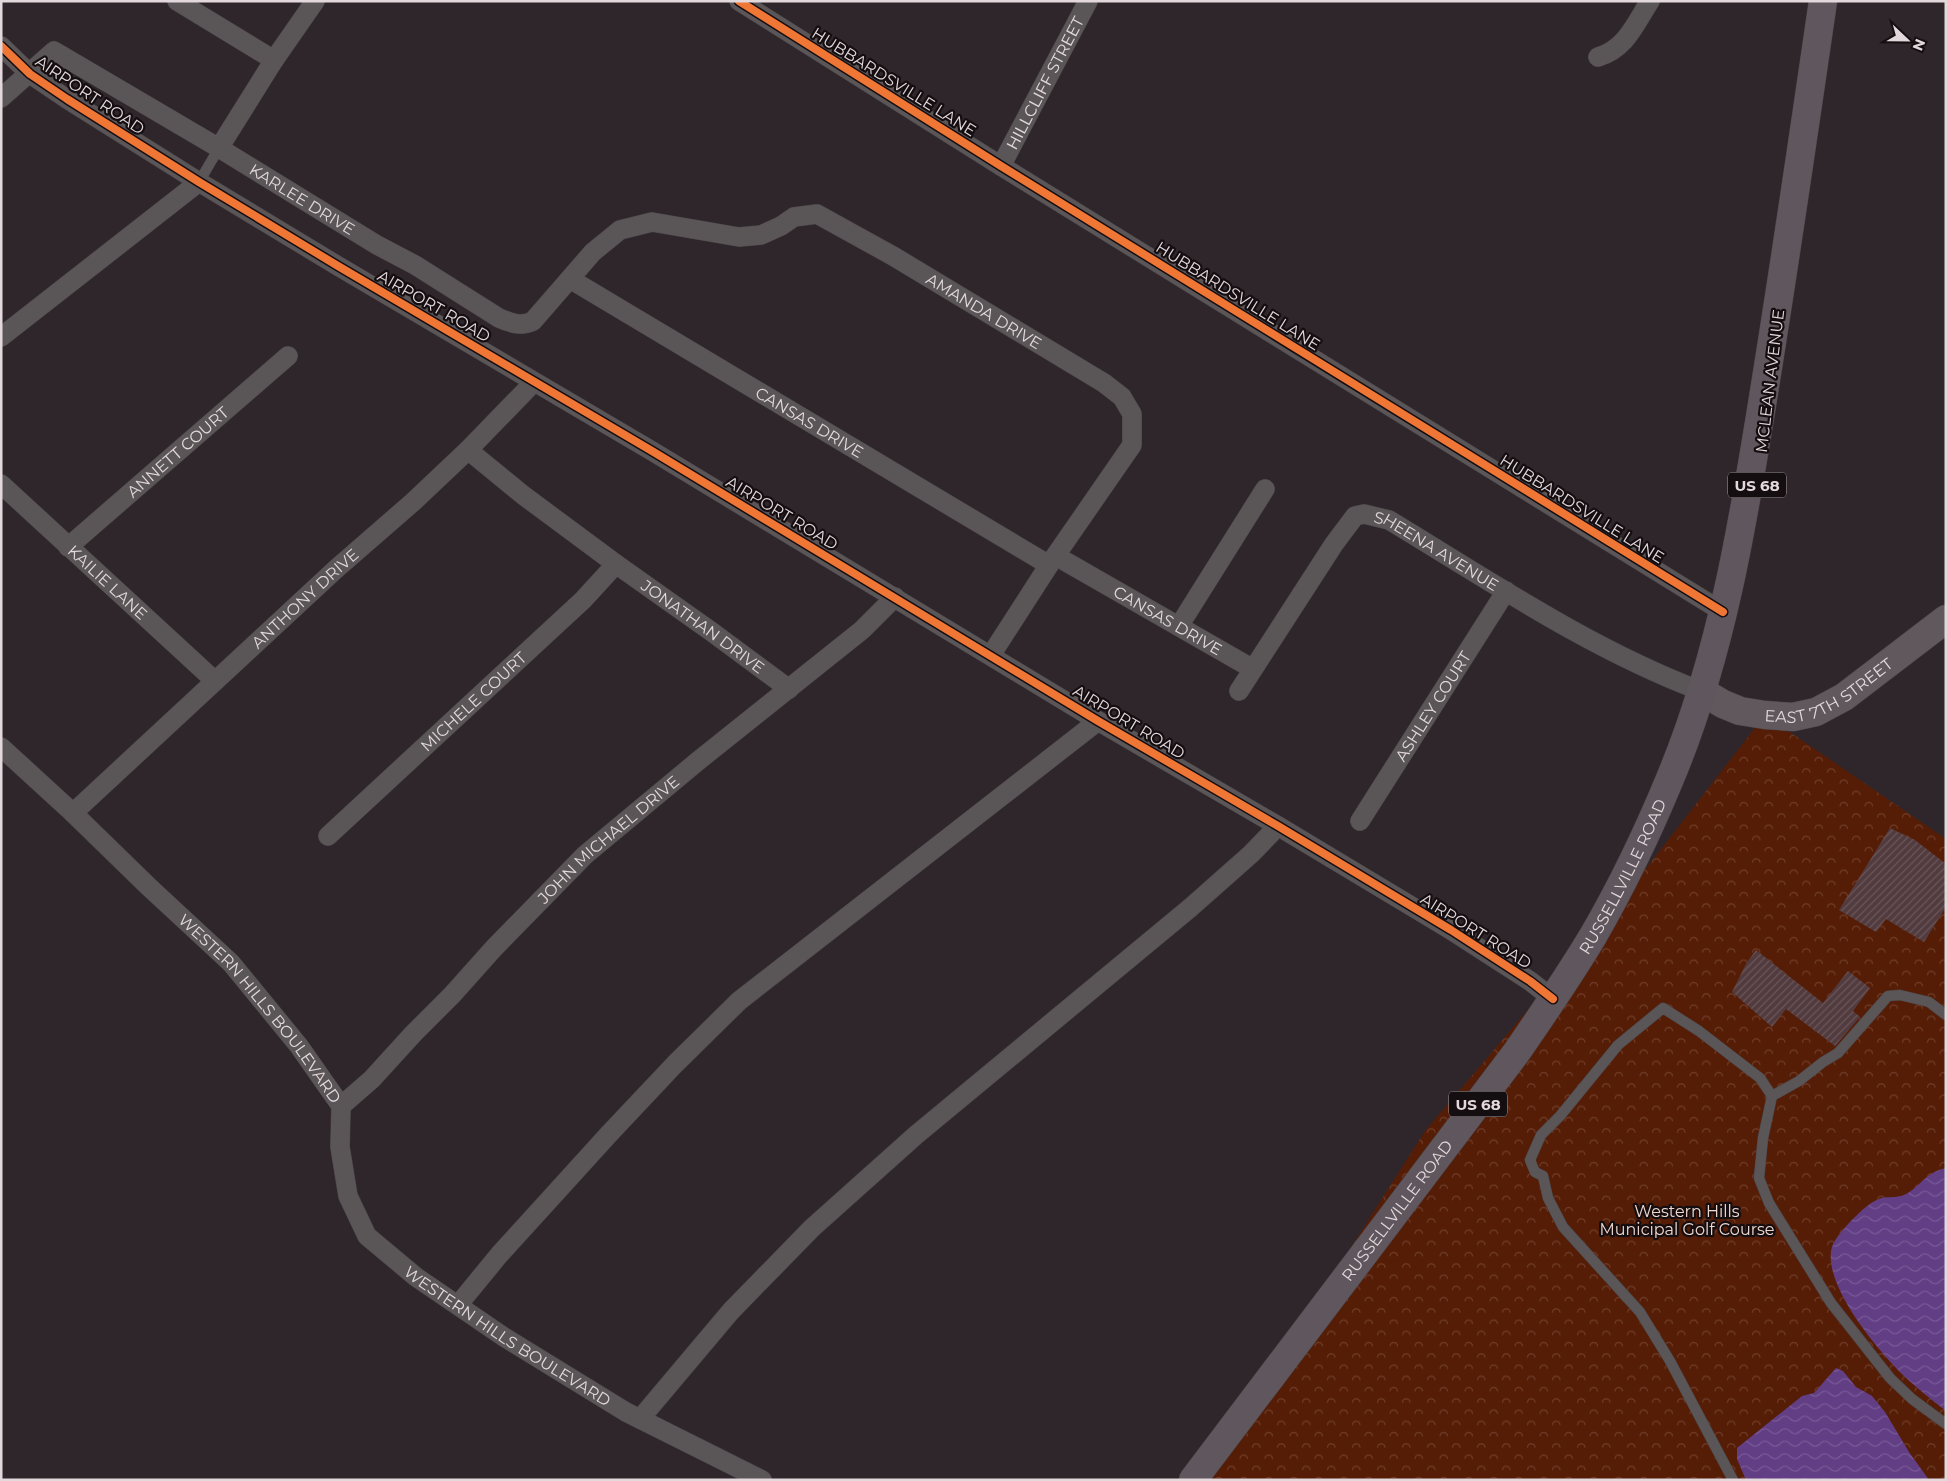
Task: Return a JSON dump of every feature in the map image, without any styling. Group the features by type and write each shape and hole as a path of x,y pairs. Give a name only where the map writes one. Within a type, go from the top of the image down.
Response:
{"main road":[{"name":"MCLEAN AVENUE","path":"1705,693 1734,566 1749,485 1784,271 1823,1"},
{"name":"MCLEAN AVENUE","path":"1705,693 1733,615 1746,555 1761,459 1784,271"},
{"name":"EAST 7TH STREET","path":"1705,693 1723,704 1765,715 1793,717 1816,712 1844,697 1946,619"},
{"name":"RUSSELLVILLE ROAD","path":"1193,1480 1510,1060 1553,999 1592,938 1632,864 1670,779 1705,693"},
{"name":"RUSSELLVILLE ROAD","path":"1207,1480 1281,1385 1485,1113 1534,1045 1579,977 1600,942 1642,862 1682,772 1705,693"}],"street":[{"path":"177,1 274,60"},
{"path":"219,148 274,60 315,1"},
{"name":"HUBBARDSVILLE LANE","path":"739,1 1723,612"},
{"name":"HILLCLIFF STREET","path":"1002,166 1088,1"},
{"path":"1598,57 1615,50 1622,44 1650,1"},
{"name":"AIRPORT ROAD","path":"1,46 30,74 199,182 895,597 1098,721 1451,930 1530,981 1553,999"},
{"name":"KARLEE DRIVE","path":"30,74 54,52 415,265 499,318 512,323 526,325 533,321 570,279"},
{"path":"1,98 30,74"},
{"path":"1,337 199,182"},
{"name":"AMANDA DRIVE","path":"570,279 594,252 620,230 652,222 739,237 761,235 781,226 794,217 817,214 893,256 1104,383 1122,397 1132,414 1132,445 991,655"},
{"name":"CANSAS DRIVE","path":"570,279 1053,560 1179,626 1253,669"},
{"name":"ANNETT COURT","path":"68,547 288,356"},
{"name":"ANTHONY DRIVE","path":"73,812 336,569 413,502 468,450 534,382"},
{"name":"JONATHAN DRIVE","path":"468,450 616,564 789,689"},
{"name":"KAILIE LANE","path":"1,484 215,681"},
{"path":"1179,626 1265,489"},
{"name":"SHEENA AVENUE","path":"1239,691 1334,544 1355,516 1364,514 1389,520 1553,620 1664,677 1705,693"},
{"name":"MICHELE COURT","path":"328,836 583,600 616,564"},
{"name":"ASHLEY COURT","path":"1360,821 1506,591"},
{"name":"JOHN MICHAEL DRIVE","path":"341,1106 372,1079 494,948 585,856 698,761 862,630 895,597"},
{"path":"458,1306 499,1256 609,1134 675,1064 739,1001 1098,721"},
{"name":"WESTERN HILLS BOULEVARD","path":"1,747 73,812 230,963 299,1046 341,1106 340,1147 348,1196 366,1236 416,1277 504,1337 640,1419 762,1480"},
{"path":"640,1419 731,1312 812,1228 916,1136 1190,908 1251,854 1278,826"}],"lane":[{"path":"199,182 219,148"},
{"path":"1772,1096 1799,1081 1823,1062 1838,1054 1888,996 1900,995 1929,1002 1946,1015"},
{"path":"1733,1480 1670,1361 1640,1312 1563,1227 1548,1198 1543,1176 1535,1172 1530,1160 1541,1135 1560,1116 1618,1045 1663,1008 1699,1031 1760,1078 1772,1096 1763,1138 1759,1178 1769,1202 1831,1303 1884,1371 1912,1399 1946,1424"}],"green space":[{"name":"Western Hills Municipal Golf Course","path":"1765,715 1946,839 1946,1480 1203,1480 1425,1131 1627,893"}],"water":[{"path":"1946,1168 1946,1411 1894,1366 1856,1319 1837,1283 1832,1266 1831,1251 1841,1232 1859,1213 1875,1201 1907,1194 1938,1170"},
{"path":"1836,1368 1843,1371 1856,1387 1872,1396 1885,1412 1909,1452 1929,1480 1746,1480 1737,1459 1737,1448 1802,1396 1814,1393"}],"building":[{"path":"1890,828 1915,840 1946,864 1946,907 1924,942 1886,919 1876,932 1839,910"},
{"path":"1756,950 1823,1003 1848,971 1870,988 1853,1011 1860,1017 1835,1046 1786,1009 1772,1027 1732,992 1746,964"}],"cycle path":[{"path":"739,1 1001,166 1723,612"},
{"path":"1,46 30,74 199,182 652,451 1098,721 1451,930 1530,981 1553,999"}]}
